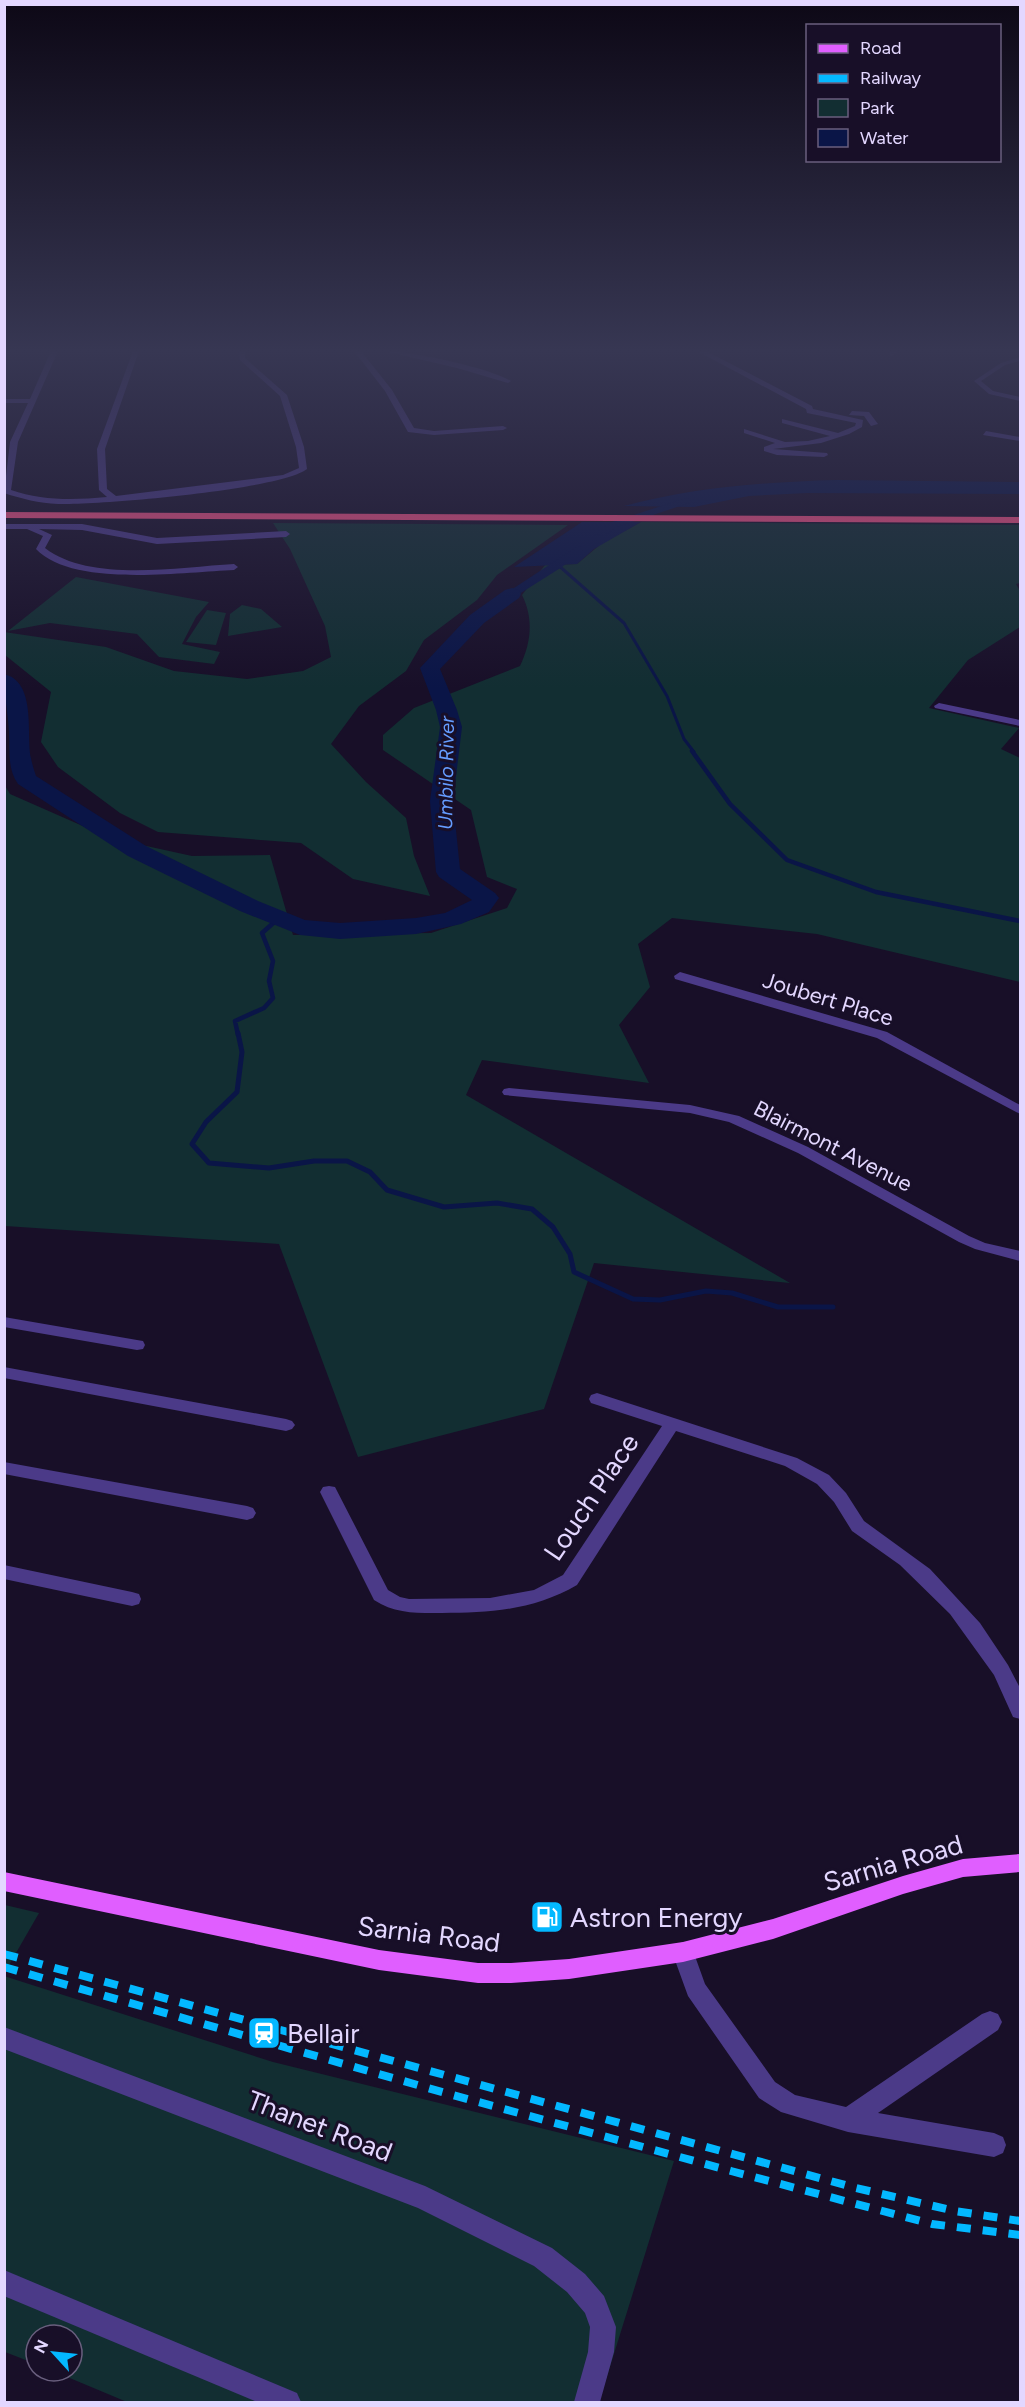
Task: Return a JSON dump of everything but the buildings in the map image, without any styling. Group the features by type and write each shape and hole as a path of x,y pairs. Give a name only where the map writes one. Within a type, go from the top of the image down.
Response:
{"highway":[{"path":"4,507 1020,512"},
{"path":"4,514 1020,520"}],"main road":[{"name":"Sarnia Road","path":"4,1881 379,1960 450,1970 511,1973 568,1969 683,1952 773,1929 903,1885 963,1868 1020,1863"}],"street":[{"path":"10,463 7,492 33,499 83,501 127,498 285,477 298,473 302,463"},
{"path":"102,463 103,490 113,498"},
{"path":"4,526 82,527 157,542 286,534"},
{"path":"20,526 46,534 48,537 40,547 40,552 50,558 75,566 149,572 234,567"},
{"path":"939,706 1020,723"},
{"name":"Joubert Place","path":"680,976 882,1035 1020,1110"},
{"name":"Blairmont Avenue","path":"509,1092 690,1109 734,1119 803,1150 964,1239 996,1251 1020,1256"},
{"path":"4,1322 137,1345"},
{"path":"4,1372 286,1425"},
{"name":"Louch Place","path":"597,1399 791,1462 819,1474 834,1488 857,1526 905,1558 935,1584 995,1658 1015,1694 1020,1711"},
{"name":"Louch Place","path":"329,1492 381,1595 390,1602 411,1607 489,1607 509,1604 556,1590 570,1581 672,1424"},
{"path":"4,1468 248,1513"},
{"path":"4,1572 132,1599"},
{"path":"683,1952 696,1989 767,2090 789,2104 848,2120 994,2145"},
{"path":"848,2120 990,2022"},
{"name":"Thanet Road","path":"4,2038 425,2198 543,2257 576,2283 595,2305 603,2327 600,2352 587,2403"},
{"path":"4,2283 288,2403"}],"green space":[{"path":"641,522 1020,525 1020,583 1016,584 1020,591 1020,627 968,660 929,708 1019,728 1001,749 1020,758 1020,982 817,934 672,918 638,944 650,987 619,1025 649,1083 482,1060 466,1095 790,1283 594,1263 544,1409 358,1457 279,1244 5,1226 4,784 10,794 110,838 192,856 270,855 293,935 431,933 507,908 517,889 487,877 471,810 383,750 383,735 414,708 520,666 527,649 530,631 526,604 522,595 545,565 577,564 601,544"},
{"path":"273,523 568,525 497,575 477,600 424,640 406,671 359,706 331,744 366,782 406,818 414,856 430,896 353,879 301,843 158,832 120,813 58,767 41,742 51,692 5,655 4,632 106,647 174,671 247,679 303,671 331,657 325,626 290,549"},
{"path":"76,577 209,602 196,617 182,644 220,652 214,664 159,657 137,634 50,623 8,631"},
{"path":"242,605 261,609 282,627 228,636 230,614"},
{"path":"207,610 226,613 216,645 186,642"},
{"path":"4,1905 39,1913 5,1972"},
{"path":"4,1976 273,2062 674,2161 599,2402 127,2402 82,2383 84,2383 84,2323 24,2323 24,2359 5,2352"}],"water":[{"path":"837,480 1020,482 1020,494 807,493 749,496 694,507 624,506 704,490 783,482"},
{"path":"582,522 641,522 594,549 577,564 514,567"}],"waterway":[{"name":"Umbilo River","path":"600,534 613,525 686,501"},
{"name":"Umbilo River","path":"512,594 558,565 578,549"},
{"path":"558,565 624,623 667,696 684,739 694,752"},
{"name":"Umbilo River","path":"4,680 14,691 20,733 19,756 26,779 137,851 249,906 300,927 340,931 416,926 452,919 480,907 486,898 448,872 443,838 442,801 451,727 447,710 430,668 477,619 512,594"},
{"path":"692,751 730,804 787,860 876,892 1020,921"},
{"path":"238,1035 235,1021 264,1008 273,998 269,981 273,961 262,933 279,918"},
{"path":"238,1033 242,1052 237,1092 206,1122 192,1144 209,1163 269,1168 314,1161 347,1161 370,1172 387,1190 444,1207 497,1203 532,1209 553,1227 570,1254 574,1272 633,1299 660,1300 706,1291 732,1293 778,1307 833,1307"}],"railway":[{"path":"4,1954 856,2188 955,2211 1020,2221"},
{"path":"4,1967 449,2094 731,2171 932,2224 1020,2235"}],"place":[{"name":"Astron Energy","path":"547,1917"},
{"name":"Bellair","path":"264,2033"}]}
